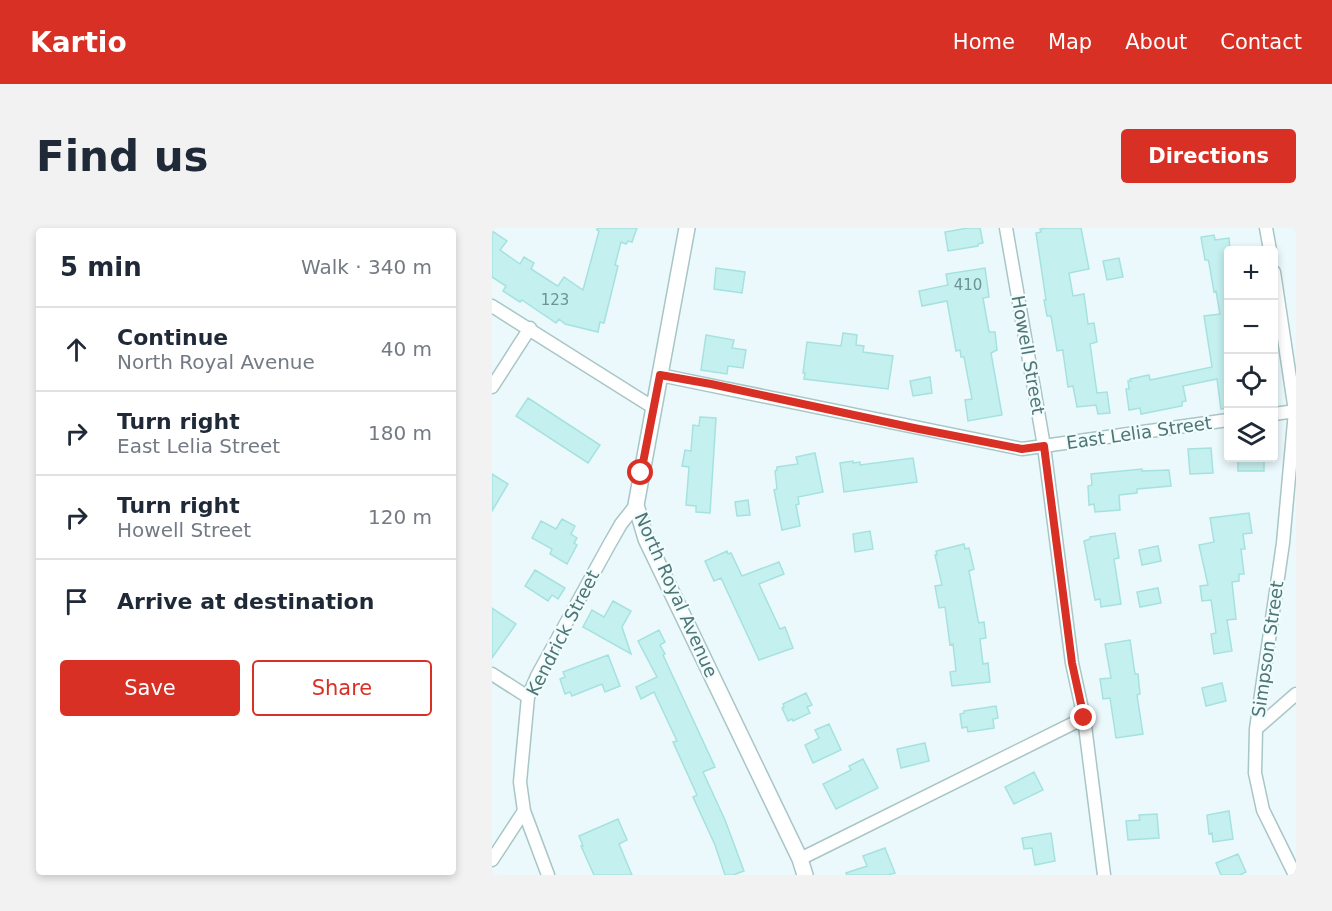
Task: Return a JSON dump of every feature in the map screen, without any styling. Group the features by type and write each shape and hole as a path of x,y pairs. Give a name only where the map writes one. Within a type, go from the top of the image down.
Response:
{"street":[{"name":"North Royal Avenue","path":"687,228 636,505 646,539 800,860 805,875"},
{"name":"Howell Street","path":"1006,228 1044,446 1072,663 1084,718 1104,875"},
{"path":"1266,228 1269,246"},
{"name":"Simpson Street","path":"1278,298 1295,411 1283,543 1256,729 1256,773 1263,810 1295,875"},
{"path":"492,306 654,408"},
{"path":"492,387 530,328"},
{"name":"East Lelia Street","path":"660,375 1022,449 1224,421"},
{"path":"1278,413 1295,411"},
{"name":"Kendrick Street","path":"548,875 524,811 520,782 528,697 537,676 609,545 621,524 636,505"},
{"path":"492,674 528,697"},
{"path":"1256,729 1296,694"},
{"path":"800,860 1084,718"},
{"path":"492,860 524,811"}],"building":[{"path":"597,228 637,228 632,242 628,241 626,244 621,242 615,265 618,266 604,323 600,322 598,332 565,324 559,319 556,323 522,300 520,302 503,291 506,286 492,277 492,231 507,241 500,250 520,264 524,257 534,263 531,269 556,285 558,286 564,277 583,290 599,231"},
{"path":"980,228 983,243 978,246 948,251 945,232"},
{"path":"1081,228 1089,269 1069,273 1073,296 1084,294 1088,324 1094,323 1097,342 1090,344 1097,393 1107,392 1110,413 1098,414 1096,405 1077,407 1073,386 1068,387 1063,350 1057,351 1051,316 1047,316 1044,300 1046,300 1036,233 1041,232 1040,229"},
{"path":"1214,235 1215,240 1229,238 1230,246 1224,246 1224,409 1221,409 1217,379 1183,386 1186,401 1182,402 1182,406 1141,414 1140,408 1129,410 1126,389 1129,389 1130,379 1149,375 1150,380 1212,367 1204,316 1220,314 1201,237"},
{"path":"1119,258 1123,277 1107,280 1103,261"},
{"path":"716,268 745,272 742,293 714,289"},
{"path":"985,268 989,297 983,298 989,332 995,332 997,350 991,353 1002,415 968,421 965,400 972,399 964,357 961,357 960,350 956,351 947,301 922,306 919,291 948,285 946,274"},
{"path":"843,333 857,335 856,345 864,346 863,352 893,356 888,389 804,379 807,342 841,346"},
{"path":"706,335 734,340 732,348 746,350 743,368 728,366 727,374 701,370"},
{"path":"930,377 932,393 913,396 910,381"},
{"path":"528,398 600,445 588,463 516,416"},
{"path":"700,417 716,418 710,513 696,512 696,506 686,505 689,467 682,466 685,450 691,451 693,425 699,426"},
{"path":"1211,448 1213,473 1190,474 1188,449"},
{"path":"815,453 823,492 798,497 799,504 796,505 800,526 782,530 774,490 777,489 775,471 777,467 798,464 796,457"},
{"path":"913,458 917,482 844,492 840,463 853,461 853,463 860,462 860,465"},
{"path":"1238,462 1264,462 1264,471 1238,471"},
{"path":"1142,469 1142,471 1169,470 1171,486 1137,489 1137,493 1119,495 1120,510 1095,512 1094,504 1089,505 1088,486 1092,485 1091,474"},
{"path":"492,474 508,484 492,511"},
{"path":"748,500 750,515 737,516 735,502"},
{"path":"1249,513 1252,533 1243,534 1245,549 1241,549 1244,574 1239,574 1239,581 1232,582 1236,619 1227,620 1232,651 1214,654 1211,634 1216,633 1211,600 1202,601 1200,586 1208,585 1199,545 1214,542 1210,518"},
{"path":"562,519 575,526 571,534 577,538 574,543 577,545 567,564 550,554 552,549 532,538 541,521 556,529"},
{"path":"870,531 873,549 855,552 853,534"},
{"path":"1115,533 1119,558 1114,559 1121,604 1101,607 1100,599 1095,600 1084,541 1090,537"},
{"path":"964,544 965,549 969,548 974,569 969,571 978,620 979,623 984,622 986,638 980,639 983,664 988,663 990,682 952,686 950,672 956,671 953,644 950,645 945,607 939,608 935,586 942,585 935,555 937,555 936,551"},
{"path":"1158,546 1161,561 1142,565 1139,550"},
{"path":"727,551 728,554 731,553 742,576 779,562 784,574 759,584 780,629 785,627 793,648 759,660 721,578 714,581 705,561"},
{"path":"535,570 565,588 558,599 552,595 548,601 525,586"},
{"path":"1158,588 1161,603 1140,607 1137,592"},
{"path":"613,601 631,611 622,627 631,654 583,627 592,610 604,617"},
{"path":"492,608 516,624 492,658"},
{"path":"659,630 665,642 660,645 665,654 663,655 715,767 703,772 725,820 744,871 733,875 725,875 715,845 693,797 697,795 673,742 677,741 654,692 641,699 636,687 657,677 638,641"},
{"path":"1130,640 1135,674 1138,674 1140,694 1137,695 1143,734 1116,738 1110,698 1103,699 1100,679 1111,678 1105,644"},
{"path":"608,655 620,686 605,692 602,684 572,696 570,692 565,694 560,679 565,677 563,672"},
{"path":"1222,683 1226,701 1206,706 1202,688"},
{"path":"806,693 812,705 807,707 810,713 788,721 782,708 783,704"},
{"path":"996,706 998,718 993,719 994,728 968,732 967,727 962,728 960,714 964,711"},
{"path":"829,724 841,750 813,763 805,745 819,738 815,730"},
{"path":"925,743 929,761 901,768 897,749"},
{"path":"863,759 878,788 836,809 823,784 851,770 849,766"},
{"path":"1034,772 1043,790 1014,804 1005,787"},
{"path":"1229,811 1233,839 1213,842 1212,833 1209,834 1207,815"},
{"path":"1157,814 1159,838 1128,840 1126,821 1140,820 1139,815"},
{"path":"618,819 627,840 619,844 632,875 594,875 579,836"},
{"path":"1051,833 1055,861 1035,865 1032,848 1024,849 1022,838"},
{"path":"885,848 895,873 847,875 846,873 867,866 863,856"},
{"path":"1238,854 1246,872 1240,875 1221,875 1216,863"}],"route":[{"path":"641,473 660,375 1022,449 1044,446 1072,663 1084,718"}]}
